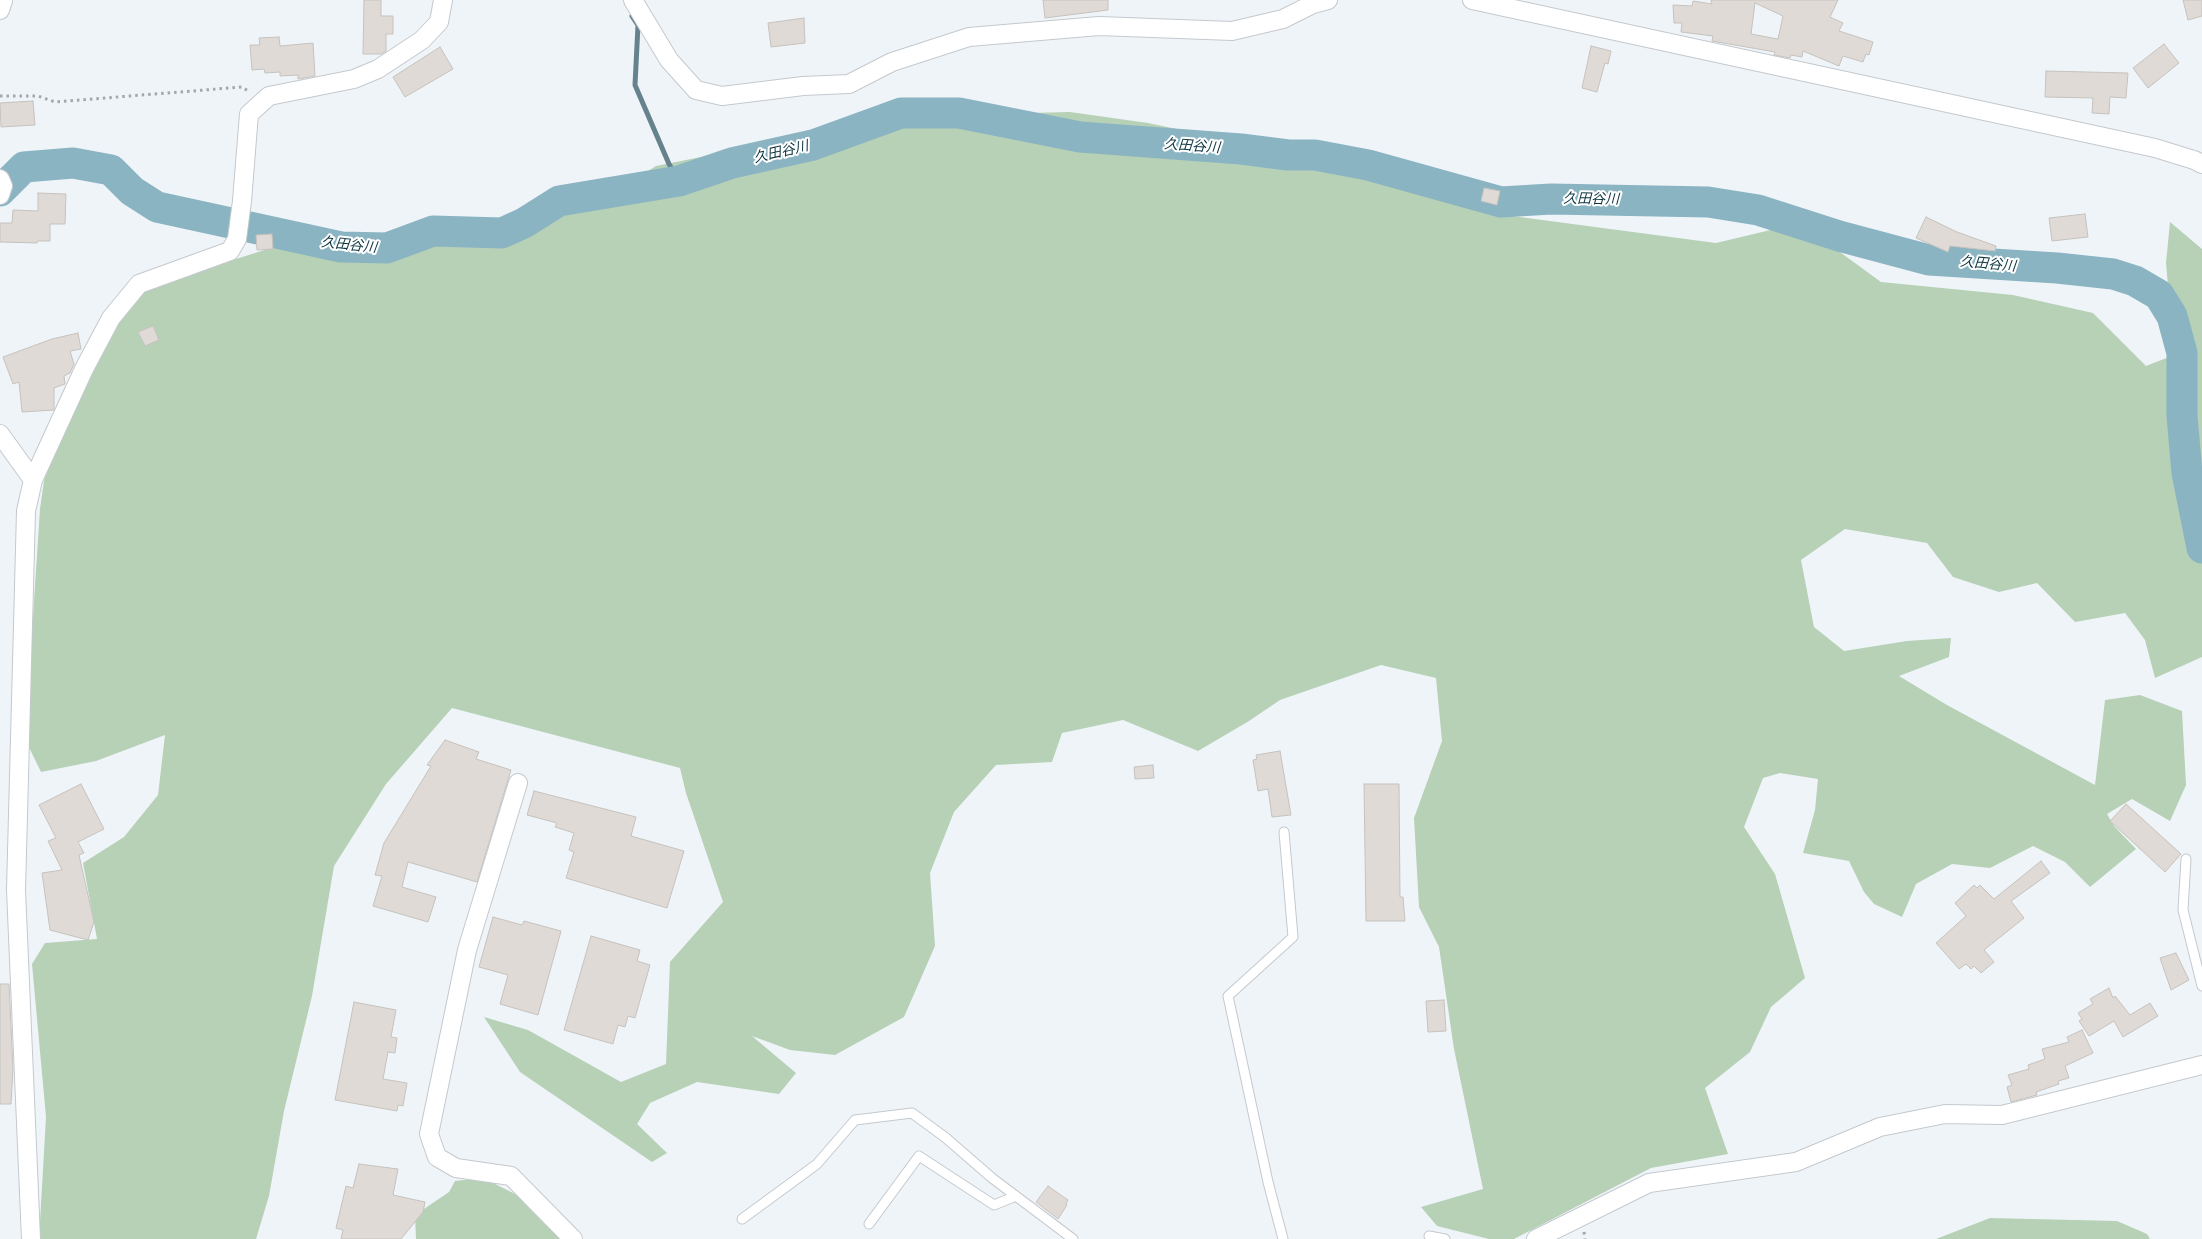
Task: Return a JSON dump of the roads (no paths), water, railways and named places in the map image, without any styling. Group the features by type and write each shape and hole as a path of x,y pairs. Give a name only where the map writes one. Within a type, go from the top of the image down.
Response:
{"street":[{"path":"0,10 3,1 1,0"},
{"path":"31,1239 16,890 26,511 33,480 84,369 110,318 139,284 230,251 237,239 242,201 248,114 269,96 354,79 378,69 422,40 439,22 443,0"},
{"path":"633,0 669,60 696,90 722,96 803,86 850,84 892,62 969,37 1099,26 1232,31 1283,19 1314,1"},
{"path":"1472,0 2155,148 2202,164"},
{"path":"0,179 3,186 0,195"},
{"path":"0,434 33,480"},
{"path":"518,782 467,950 429,1134 437,1157 456,1168 511,1176 573,1239"},
{"path":"1536,1239 1649,1183 1796,1162 1880,1127 1945,1114 2002,1115 2202,1065"}],"lane":[{"path":"1283,1239 1268,1182 1228,996 1294,937 1284,832"},
{"path":"2186,860 2183,910 2202,986"},
{"path":"742,1219 817,1164 855,1120 912,1113 1073,1239"},
{"path":"869,1224 919,1156 994,1205 1016,1196"},
{"path":"1429,1236 1444,1239"}],"waterway":[{"path":"632,16 638,25 635,85 669,164 679,181"},
{"name":"久田谷川","path":"0,191 24,167 73,163 111,170 132,191 157,207 341,247 387,248 433,231 502,233 524,223 559,201 679,181 732,163 813,145 901,113 959,113 1080,137 1241,149 1288,155 1315,155 1368,165 1501,202 1551,199 1708,202 1758,210 1839,236 1929,260 2057,268 2113,274 2135,281 2159,295 2172,316 2182,353 2182,416 2187,473 2202,548"}]}
